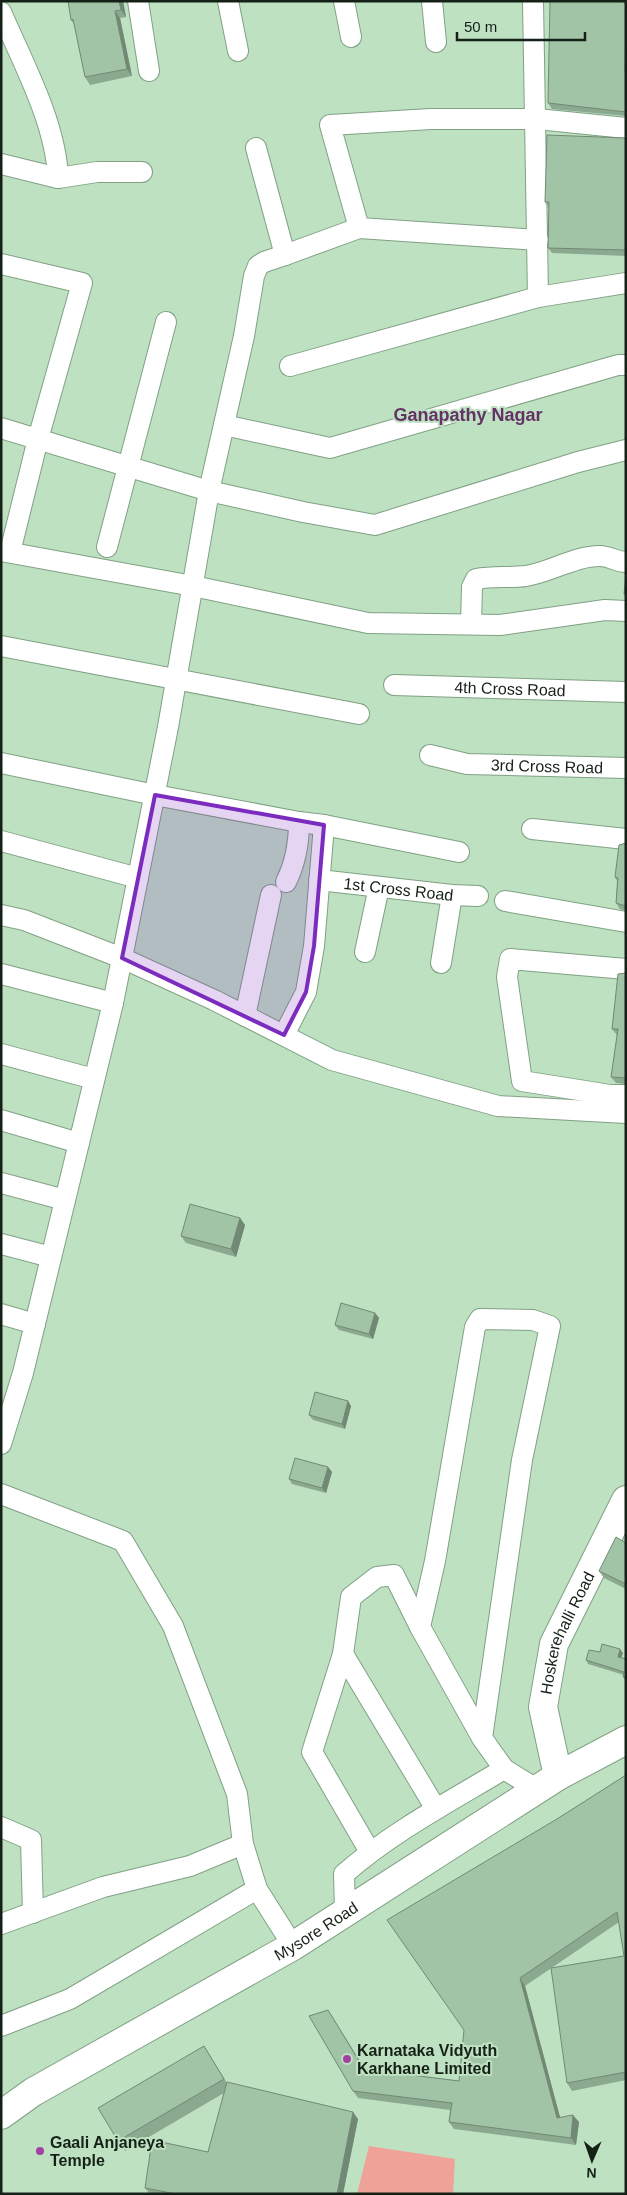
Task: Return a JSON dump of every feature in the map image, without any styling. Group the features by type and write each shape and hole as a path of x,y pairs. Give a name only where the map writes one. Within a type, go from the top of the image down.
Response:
{"main road":[{"name":"Hoskerehalli Road","path":"548,1783 543,1707 554,1644 626,1500"},
{"name":"Mysore Road","path":"1,2115 33,2092 293,1946 548,1783 626,1740"}],"street":[{"path":"138,1 149,71"},
{"path":"228,1 238,50"},
{"path":"344,1 352,37"},
{"path":"432,1 436,42"},
{"path":"533,1 538,297"},
{"path":"1,12 40,103 57,157 58,178"},
{"path":"359,228 330,125 431,119 536,119 626,128"},
{"path":"256,148 285,255"},
{"path":"1,164 58,178 97,172 142,172"},
{"path":"1,1444 7,1405 35,1324 113,1003 177,679 209,491 244,336 254,276 258,266 264,262 359,228 538,240"},
{"path":"1,264 82,282 6,551 192,586 368,623 500,625 605,610 626,612"},
{"path":"290,366 538,297 626,283"},
{"path":"107,547 166,322"},
{"path":"224,425 330,448 618,365 626,365"},
{"path":"1,428 209,491 303,512 375,525 578,462 626,450"},
{"path":"471,624 472,588 476,579 490,576 524,576 535,574 585,557 602,556 626,562"},
{"path":"1,646 359,714"},
{"name":"4th Cross Road","path":"394,684 626,692"},
{"name":"3rd Cross Road","path":"430,756 467,764 626,768"},
{"path":"1,763 155,795 324,825 459,852"},
{"path":"245,1016 279,888 295,863 299,844 299,822"},
{"path":"284,1036 306,992 314,946 324,825"},
{"path":"532,829 626,839"},
{"path":"1,841 138,878"},
{"name":"1st Cross Road","path":"319,880 452,895 478,896"},
{"path":"365,952 379,887"},
{"path":"441,963 452,895"},
{"path":"505,901 626,922"},
{"path":"1,915 24,920 122,958 245,1016 332,1060 498,1106 626,1113"},
{"path":"626,968 510,959 506,977 522,1081 610,1095 626,1095"},
{"path":"1,974 113,1003"},
{"path":"1,1054 94,1079"},
{"path":"1,1120 79,1143"},
{"path":"1,1183 65,1200"},
{"path":"1,1244 51,1257"},
{"path":"1,1314 35,1324"},
{"path":"420,1627 435,1561 475,1327 480,1319 533,1320 550,1326 522,1460 482,1738"},
{"path":"1,1494 123,1541 173,1626 236,1794 242,1844 256,1889 293,1946"},
{"path":"370,1852 312,1752 343,1654 351,1597 377,1577 394,1575 420,1627 482,1738 504,1769 548,1783"},
{"path":"343,1654 436,1809"},
{"path":"346,1912 344,1874 370,1852 436,1809 504,1769"},
{"path":"1,1827 32,1840 33,1913"},
{"path":"1,1924 103,1888 190,1866 242,1844"},
{"path":"1,2026 70,1999 256,1889"}],"highlighted area":[{"path":"155,795 324,825 314,946 306,992 284,1035 122,958"}],"shaded area":[{"path":"369,2146 455,2159 453,2194 357,2194"}],"building":[{"path":"68,1 119,1 121,10 115,11 127,69 85,77"},
{"path":"550,1 625,1 626,112 548,103"},
{"path":"547,135 626,138 626,250 548,248 549,202 545,202"},
{"path":"626,575 626,595 624,594"},
{"path":"626,843 626,906 616,903 618,878 615,877 619,845"},
{"path":"626,973 626,1078 611,1077 618,1029 612,1029 618,974"},
{"path":"190,1204 240,1218 231,1249 181,1236"},
{"path":"341,1303 375,1313 369,1334 335,1325"},
{"path":"315,1392 348,1401 342,1424 309,1415"},
{"path":"295,1458 328,1467 322,1488 289,1479"},
{"path":"616,1537 626,1543 626,1584 599,1571"},
{"path":"602,1644 620,1649 618,1657 626,1659 626,1677 623,1677 624,1672 586,1660 589,1650 600,1652"},
{"path":"626,1775 626,2072 567,2083 551,1968 624,1956 617,1912 520,1978 557,2118 573,2115 571,2138 449,2122 452,2103 353,2091 309,2016 328,2010 364,2069 459,2081 464,2030 387,1920 557,1819"},
{"path":"204,2046 224,2079 118,2141 98,2108"},
{"path":"227,2082 353,2112 337,2194 176,2194 145,2188 152,2140 208,2152"}],"place":[{"name":"Karnataka Vidyuth Karkhane Limited","path":"347,2059"},
{"name":"Gaali Anjaneya Temple","path":"40,2151"}],"district":[{"name":"Ganapathy Nagar","path":"468,415"}]}
